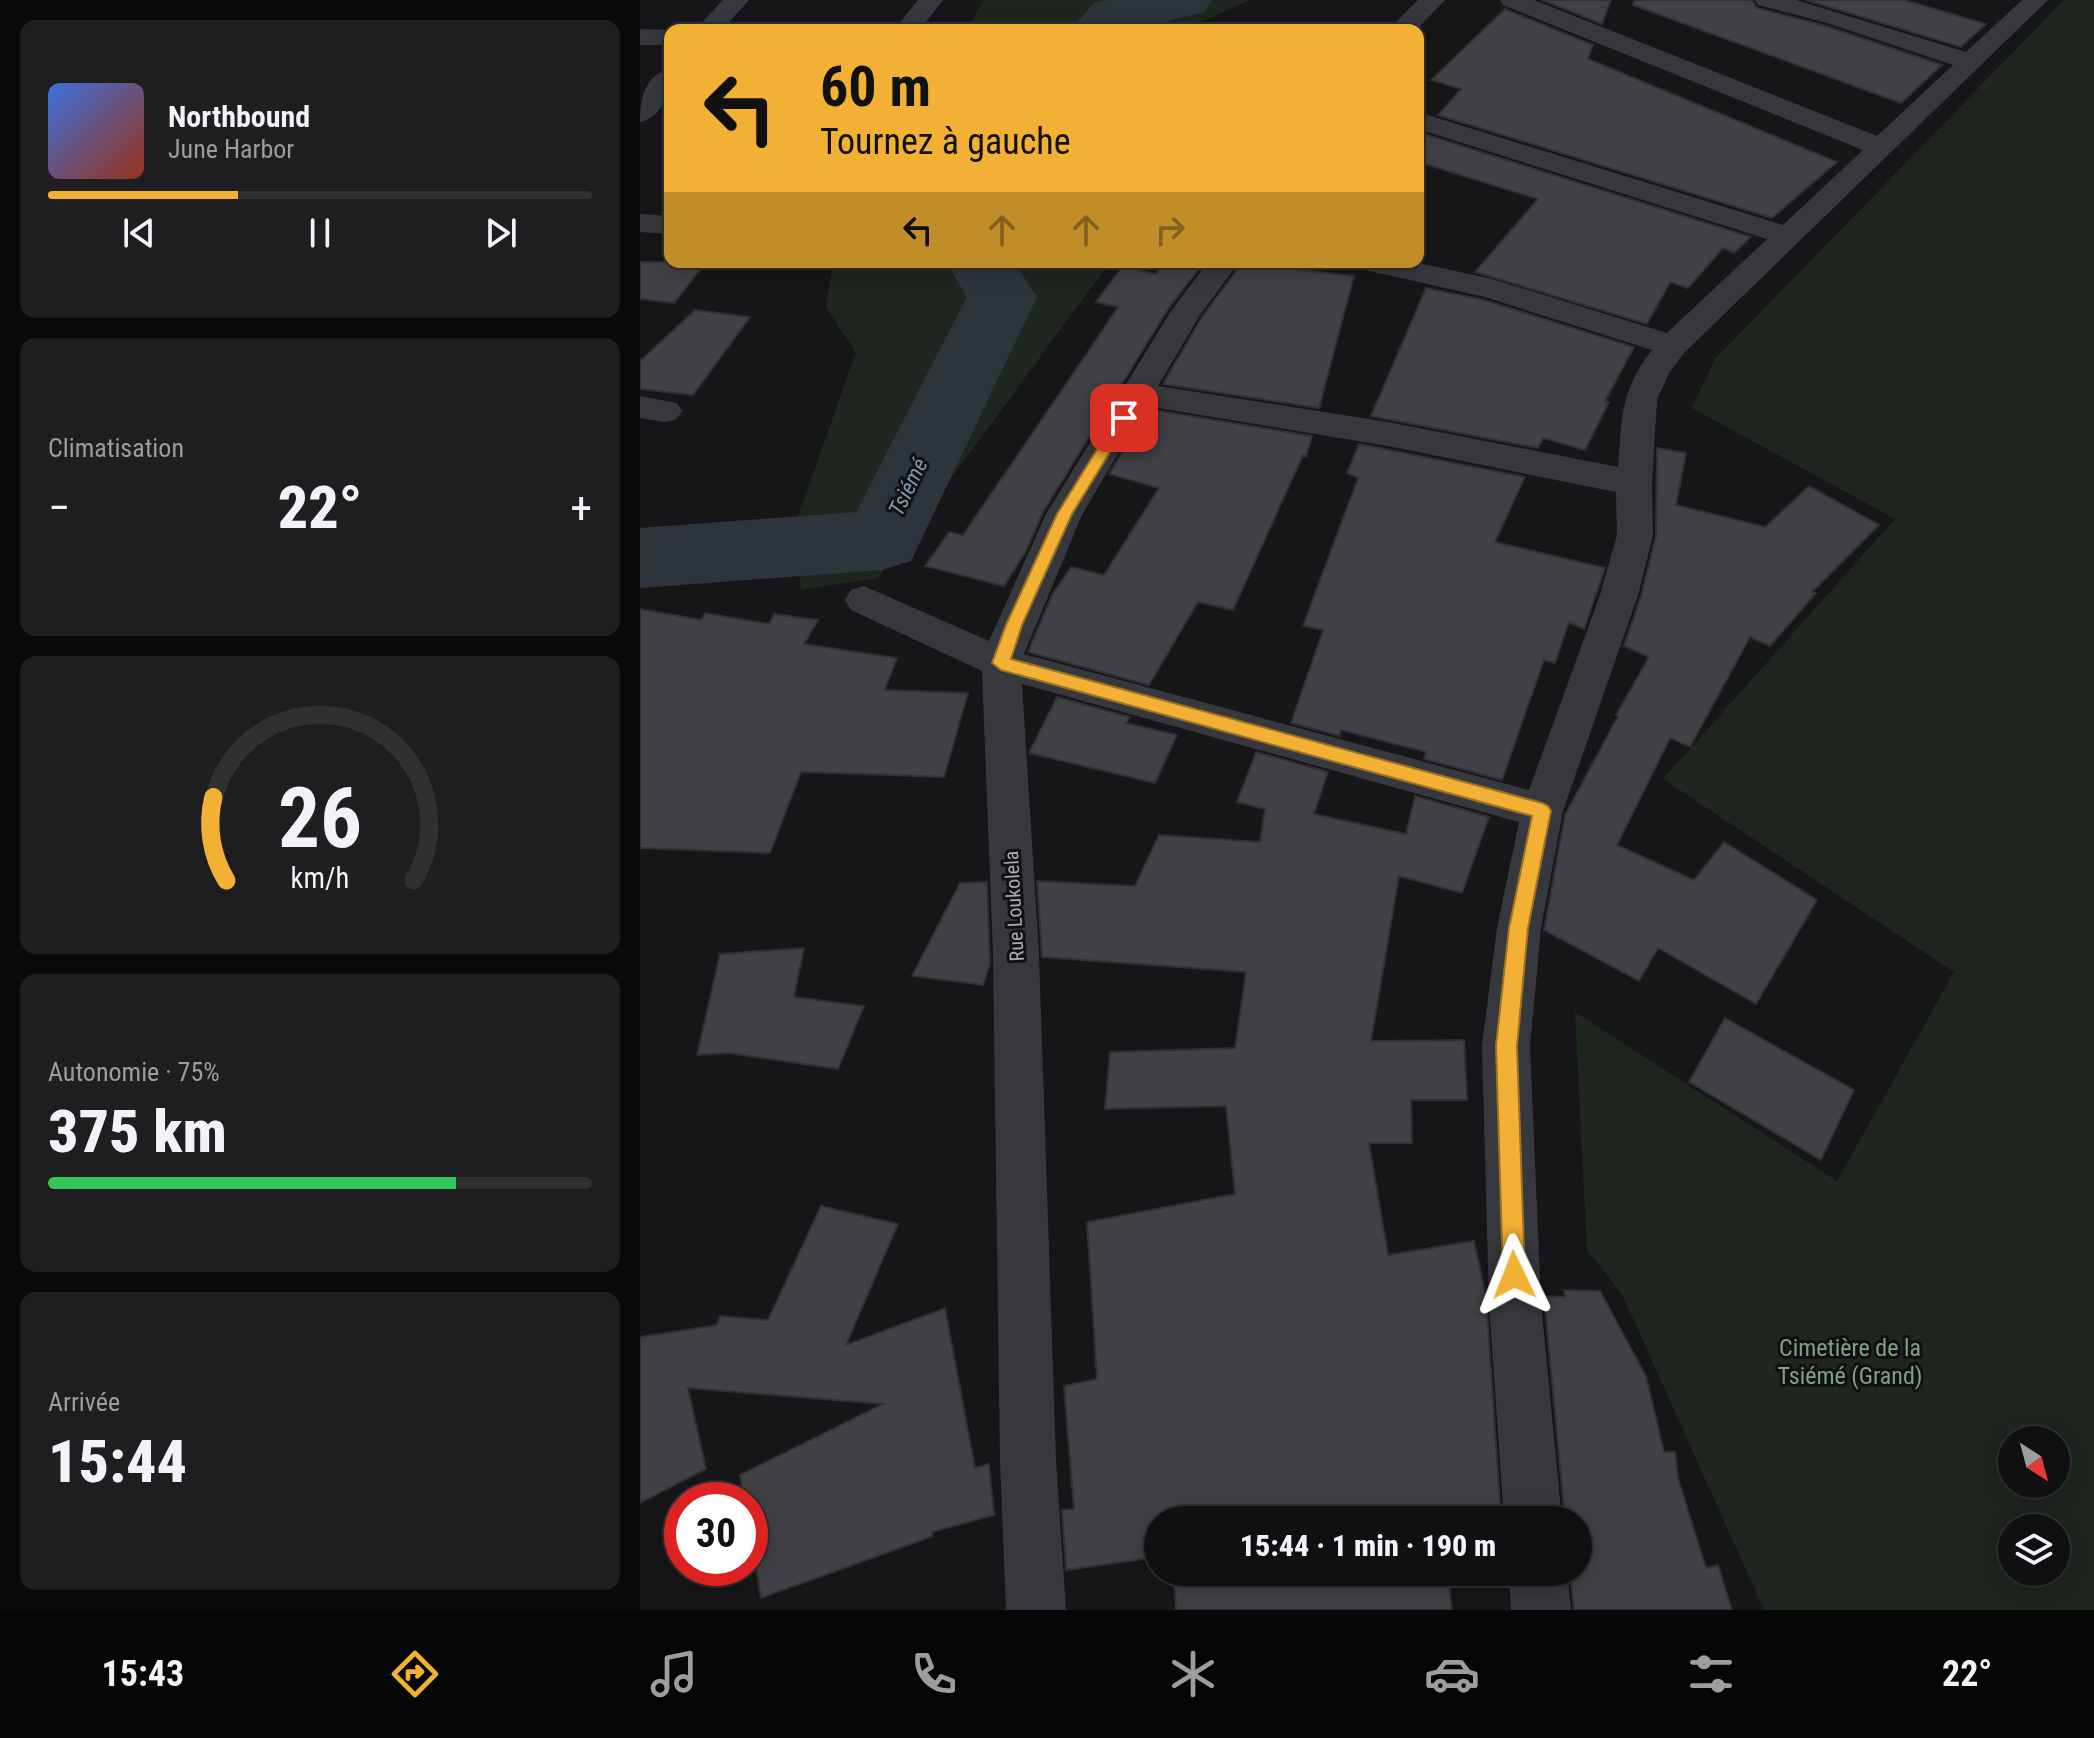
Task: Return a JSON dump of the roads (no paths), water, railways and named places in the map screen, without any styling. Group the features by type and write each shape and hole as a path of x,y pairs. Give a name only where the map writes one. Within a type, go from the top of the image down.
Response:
{"street":[{"path":"714,24 737,0"},
{"path":"912,24 931,0"},
{"path":"1407,24 1433,0"},
{"path":"1512,0 1881,147"},
{"path":"1767,0 1836,18 1971,62"},
{"path":"1532,1506 1515,1303 1506,1046 1519,928 1542,811 1619,595 1635,535 1634,483 1640,400 1654,370 1673,346 2036,0"},
{"path":"640,37 664,37"},
{"path":"640,114 664,84"},
{"path":"1424,122 1788,236"},
{"path":"640,223 664,225"},
{"name":"Rue Loukolela","path":"1036,1610 1028,1460 1016,954 1001,663 1014,625 1064,514 1187,311 1219,268"},
{"path":"1399,268 1492,289 1673,346"},
{"path":"1139,394 1388,434 1634,483"},
{"path":"864,600 1001,663 1542,811"},
{"path":"1539,1586 1541,1610"}],"waterway":[{"name":"Tsiémé","path":"1105,24 1114,15 1184,0"},
{"name":"Tsiémé","path":"640,558 882,540 1002,297 984,268"}],"park label":[{"name":"Cimetière de la Tsiémé (Grand)","path":"1850,1362"}]}
